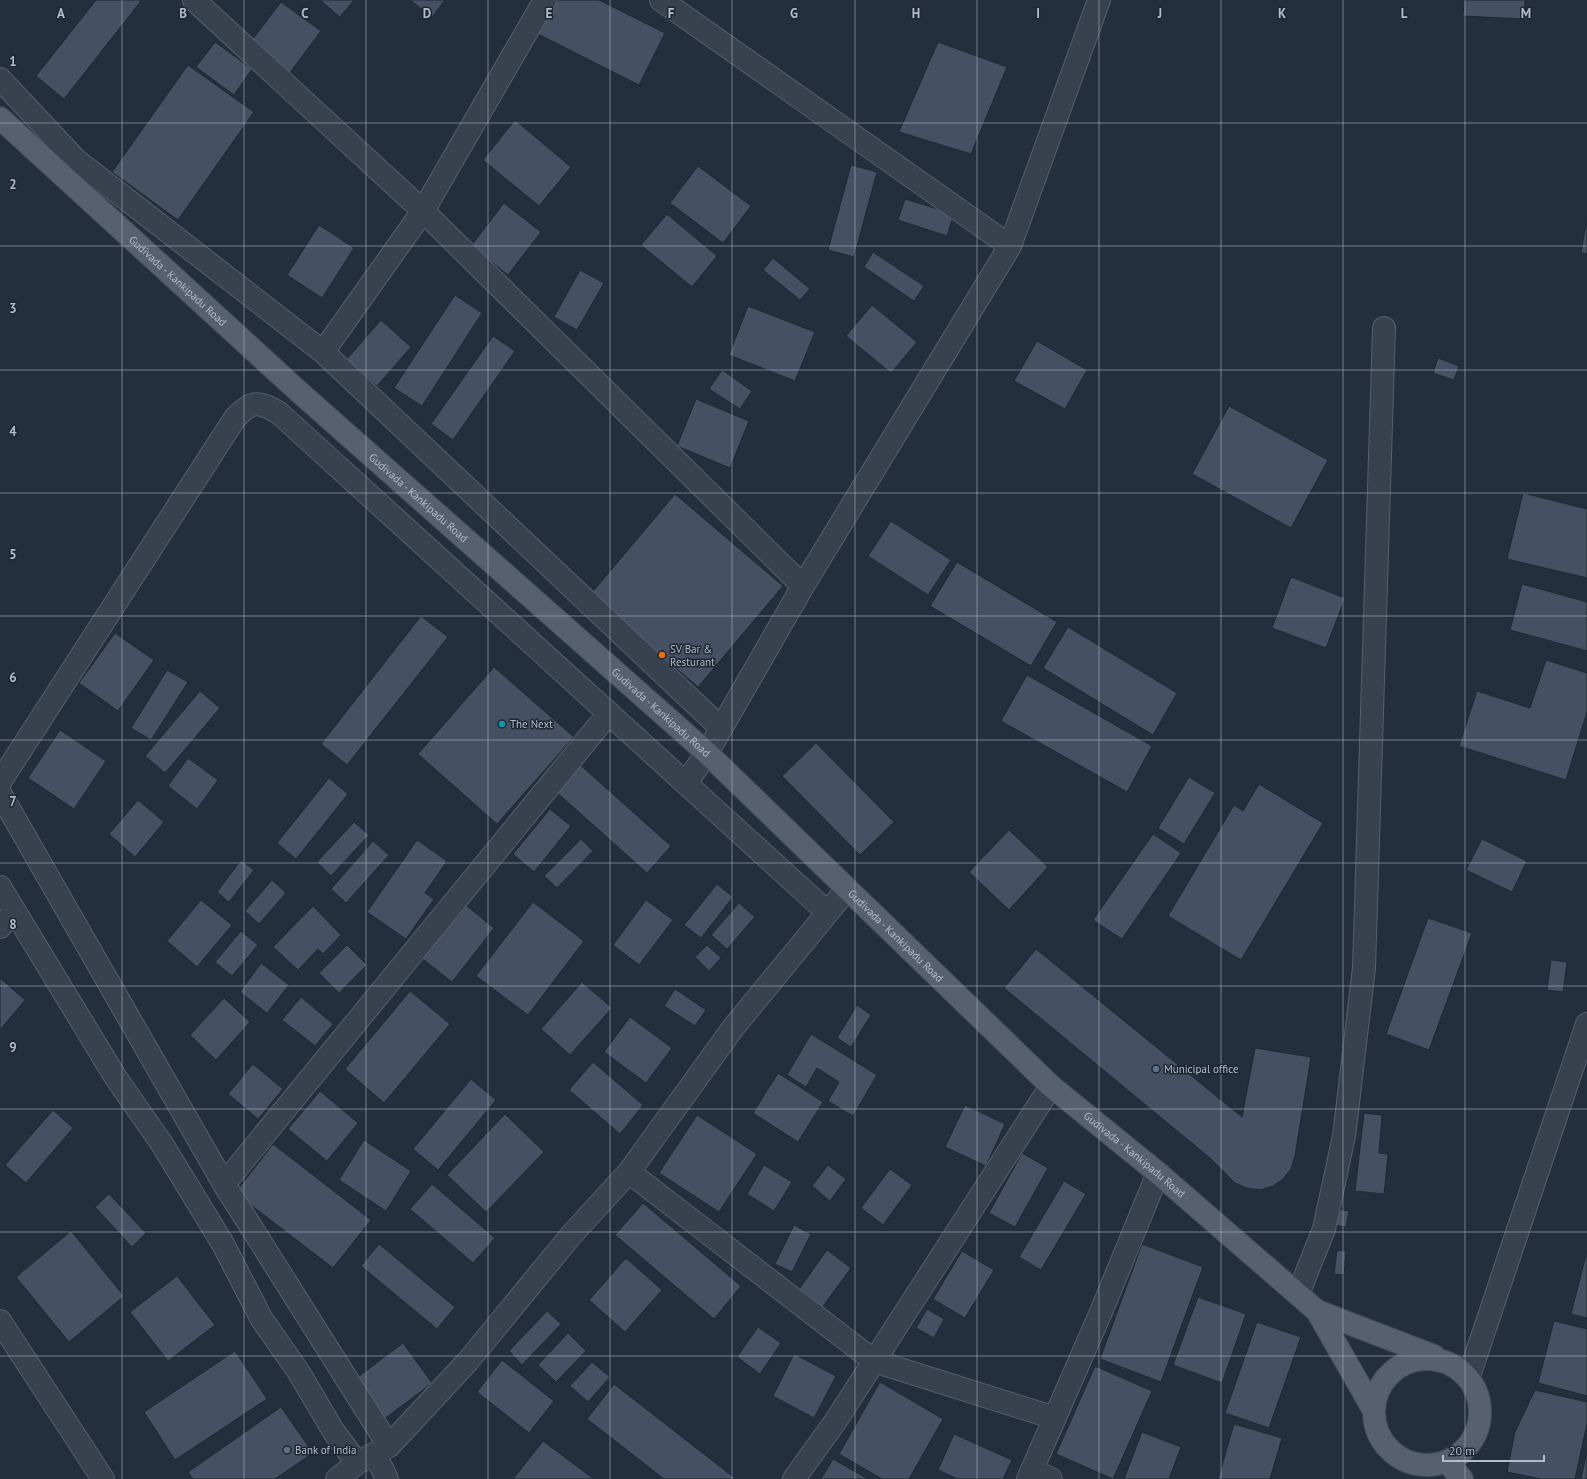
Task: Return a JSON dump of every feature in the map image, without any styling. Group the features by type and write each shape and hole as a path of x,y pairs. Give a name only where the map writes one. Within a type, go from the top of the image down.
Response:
{"main road":[{"name":"Gudivada - Kankipadu Road","path":"0,118 298,390 707,753 1051,1086 1158,1173 1317,1310 1440,1358 1469,1376"},
{"name":"Gudivada - Kankipadu Road","path":"1317,1310 1373,1409 1378,1435 1396,1456 1421,1466 1447,1462"},
{"name":"Gudivada - Kankipadu Road","path":"1373,1409 1381,1383 1406,1361 1440,1358"},
{"path":"1462,1479 1447,1462 1473,1441 1482,1408 1469,1376"}],"street":[{"path":"194,0 423,210 803,586"},
{"path":"323,352 423,210 545,0"},
{"path":"661,0 1010,246"},
{"path":"686,783 707,753 803,586 1010,246 1099,0"},
{"path":"0,79 76,160 323,352 721,728"},
{"path":"1298,1294 1324,1229 1344,1136 1364,968 1384,328"},
{"path":"0,782 235,418 246,407 262,404 279,413 827,912"},
{"path":"224,1184 609,712"},
{"path":"0,793 224,1184 387,1479"},
{"path":"0,887 7,919 162,1144 211,1224 260,1318 298,1371 334,1432 373,1454"},
{"path":"337,1479 373,1454 468,1360 573,1233 629,1172 733,1028 847,889"},
{"path":"1469,1376 1587,1024"},
{"path":"794,1479 835,1422 1051,1086"},
{"path":"629,1172 874,1361 1055,1418"},
{"path":"1052,1479 1030,1474 1158,1173"},
{"path":"0,1321 103,1479"}],"building":[{"path":"96,0 141,1 64,99 36,76"},
{"path":"320,0 354,0 340,17"},
{"path":"410,0 445,0 432,17"},
{"path":"555,0 599,0 665,33 639,85 538,34"},
{"path":"1464,0 1525,0 1524,19 1463,16"},
{"path":"281,2 321,31 286,78 246,48"},
{"path":"215,42 252,69 234,95 196,67"},
{"path":"938,42 1007,67 971,154 899,132"},
{"path":"188,65 254,112 178,220 112,172"},
{"path":"515,120 571,167 539,206 483,160"},
{"path":"851,165 877,172 854,257 828,250"},
{"path":"698,166 751,206 723,243 670,203"},
{"path":"905,199 954,214 947,236 898,220"},
{"path":"504,203 541,232 508,275 471,246"},
{"path":"667,214 717,256 692,287 641,245"},
{"path":"1587,217 1587,254 1581,253"},
{"path":"319,225 354,248 322,298 287,275"},
{"path":"873,252 924,286 914,301 864,267"},
{"path":"773,258 810,289 800,300 763,270"},
{"path":"580,270 604,283 577,330 554,317"},
{"path":"455,295 482,313 422,406 394,388"},
{"path":"872,305 917,342 891,373 846,336"},
{"path":"748,306 815,332 795,381 729,355"},
{"path":"381,320 411,347 377,386 346,360"},
{"path":"493,336 515,351 453,440 431,424"},
{"path":"1037,341 1087,370 1065,409 1014,381"},
{"path":"1438,358 1459,366 1454,380 1433,373"},
{"path":"722,370 752,391 740,409 709,389"},
{"path":"696,399 749,421 730,468 677,446"},
{"path":"1229,406 1328,460 1291,528 1192,474"},
{"path":"1523,493 1587,509 1587,578 1507,559"},
{"path":"675,494 783,586 698,687 590,595"},
{"path":"891,521 951,560 928,595 868,556"},
{"path":"957,562 1057,622 1031,666 930,606"},
{"path":"1291,577 1345,598 1326,648 1272,628"},
{"path":"1522,584 1587,602 1587,651 1510,630"},
{"path":"421,616 448,637 347,765 321,744"},
{"path":"1068,627 1177,693 1153,735 1043,668"},
{"path":"115,633 154,660 118,711 79,683"},
{"path":"1546,660 1587,673 1587,712 1566,780 1459,746 1477,691 1530,708"},
{"path":"494,667 574,737 497,824 418,754"},
{"path":"167,670 188,682 151,740 131,728"},
{"path":"1027,675 1152,746 1127,792 1001,721"},
{"path":"200,691 220,708 165,773 145,756"},
{"path":"60,730 106,761 74,809 28,778"},
{"path":"816,743 894,822 860,855 782,776"},
{"path":"188,758 218,780 197,809 168,786"},
{"path":"577,762 671,846 647,873 553,789"},
{"path":"1189,777 1215,793 1184,844 1158,828"},
{"path":"329,778 348,794 296,859 277,843"},
{"path":"1259,784 1323,823 1241,960 1168,916 1234,805 1243,811"},
{"path":"138,800 164,822 135,857 109,834"},
{"path":"550,809 571,826 534,872 513,854"},
{"path":"354,822 369,835 331,876 317,862"},
{"path":"1009,830 1048,867 1009,910 969,872"},
{"path":"1153,834 1181,853 1122,939 1093,920"},
{"path":"581,839 593,851 557,888 544,876"},
{"path":"1482,839 1527,861 1512,892 1466,870"},
{"path":"417,840 447,861 425,893 434,899 406,939 367,912"},
{"path":"373,841 389,855 346,903 331,889"},
{"path":"241,860 254,870 229,902 217,892"},
{"path":"272,880 286,893 259,924 245,911"},
{"path":"717,884 733,897 701,938 684,925"},
{"path":"201,900 232,925 197,967 167,941"},
{"path":"646,900 673,920 639,965 613,945"},
{"path":"462,902 494,928 452,982 419,956"},
{"path":"533,902 584,941 528,1015 476,976"},
{"path":"739,903 755,917 727,949 711,935"},
{"path":"313,906 341,935 323,954 318,949 298,970 273,947"},
{"path":"1428,918 1472,933 1429,1050 1386,1034"},
{"path":"241,931 258,945 232,976 215,962"},
{"path":"347,945 367,965 339,993 319,973"},
{"path":"707,945 721,958 709,971 695,957"},
{"path":"1036,949 1242,1117 1255,1048 1311,1057 1295,1156 1291,1169 1283,1179 1273,1186 1260,1190 1247,1188 1235,1183 1210,1158 1004,988"},
{"path":"1551,960 1567,962 1563,992 1547,990"},
{"path":"261,963 289,985 267,1013 240,992"},
{"path":"0,978 25,1000 0,1030"},
{"path":"582,982 612,1008 570,1055 541,1029"},
{"path":"675,989 706,1010 695,1026 664,1006"},
{"path":"410,991 450,1024 384,1103 345,1069"},
{"path":"301,997 333,1024 315,1046 282,1020"},
{"path":"224,998 250,1022 216,1060 190,1035"},
{"path":"857,1005 871,1015 851,1047 837,1038"},
{"path":"630,1017 672,1048 646,1083 604,1052"},
{"path":"811,1034 877,1075 853,1116 828,1101 839,1082 817,1068 806,1087 787,1075"},
{"path":"593,1062 643,1105 620,1134 569,1090"},
{"path":"253,1064 283,1089 258,1119 228,1094"},
{"path":"778,1073 823,1102 798,1142 753,1113"},
{"path":"471,1079 496,1100 438,1170 413,1149"},
{"path":"320,1091 358,1123 327,1161 288,1129"},
{"path":"965,1105 1005,1124 986,1166 945,1147"},
{"path":"53,1110 73,1128 26,1183 5,1165"},
{"path":"1364,1113 1382,1115 1379,1153 1388,1154 1384,1194 1355,1191"},
{"path":"505,1114 544,1152 486,1212 447,1175"},
{"path":"697,1115 757,1154 719,1212 659,1173"},
{"path":"364,1140 411,1171 386,1211 339,1180"},
{"path":"273,1144 371,1220 333,1268 235,1193"},
{"path":"1022,1153 1048,1168 1015,1227 989,1213"},
{"path":"764,1165 792,1182 774,1211 747,1194"},
{"path":"828,1165 846,1179 830,1201 812,1186"},
{"path":"890,1169 912,1185 883,1225 861,1208"},
{"path":"1064,1181 1086,1194 1041,1270 1019,1257"},
{"path":"432,1184 495,1238 473,1263 410,1209"},
{"path":"109,1194 146,1233 132,1247 95,1207"},
{"path":"643,1203 741,1286 714,1319 615,1235"},
{"path":"1336,1209 1349,1211 1346,1227 1334,1225"},
{"path":"794,1225 811,1234 792,1272 775,1264"},
{"path":"71,1231 124,1296 69,1342 16,1277"},
{"path":"379,1244 455,1307 437,1329 361,1266"},
{"path":"1142,1244 1203,1267 1161,1382 1100,1359"},
{"path":"827,1250 851,1268 821,1309 797,1292"},
{"path":"1337,1250 1346,1251 1344,1275 1334,1274"},
{"path":"962,1251 994,1270 965,1318 933,1299"},
{"path":"1587,1251 1587,1318 1571,1314"},
{"path":"626,1258 662,1290 625,1332 589,1300"},
{"path":"177,1276 215,1325 168,1361 130,1312"},
{"path":"1198,1297 1246,1314 1222,1383 1173,1365"},
{"path":"927,1309 944,1319 934,1338 916,1328"},
{"path":"547,1311 561,1324 522,1365 509,1351"},
{"path":"1554,1321 1587,1329 1587,1396 1538,1383"},
{"path":"1257,1322 1301,1337 1269,1428 1225,1413"},
{"path":"758,1327 781,1343 760,1374 737,1357"},
{"path":"568,1333 586,1351 556,1382 538,1365"},
{"path":"403,1343 432,1383 383,1420 354,1380"},
{"path":"235,1351 267,1399 175,1460 144,1412"},
{"path":"794,1354 836,1376 814,1418 773,1396"},
{"path":"502,1360 554,1401 529,1433 477,1392"},
{"path":"592,1362 610,1377 588,1402 570,1386"},
{"path":"1095,1366 1152,1391 1113,1479 1056,1454"},
{"path":"880,1382 943,1419 909,1479 882,1479 839,1454"},
{"path":"614,1384 736,1479 664,1479 587,1419"},
{"path":"1535,1390 1587,1402 1587,1424 1575,1479 1541,1479 1507,1472 1515,1432"},
{"path":"281,1407 313,1453 275,1479 193,1479 188,1472"},
{"path":"1234,1424 1282,1438 1270,1479 1218,1479"},
{"path":"1142,1432 1181,1447 1169,1479 1124,1479"},
{"path":"954,1434 1012,1460 1003,1479 958,1479 938,1470"},
{"path":"543,1441 594,1479 513,1479"},
{"path":"1587,1451 1587,1479 1581,1479"},
{"path":"833,1459 868,1479 821,1479"}],"place":[{"name":"SV Bar & Resturant","path":"662,655"},
{"name":"The Next","path":"502,724"},
{"name":"Municipal office","path":"1156,1069"},
{"name":"Bank of India","path":"287,1450"}]}
